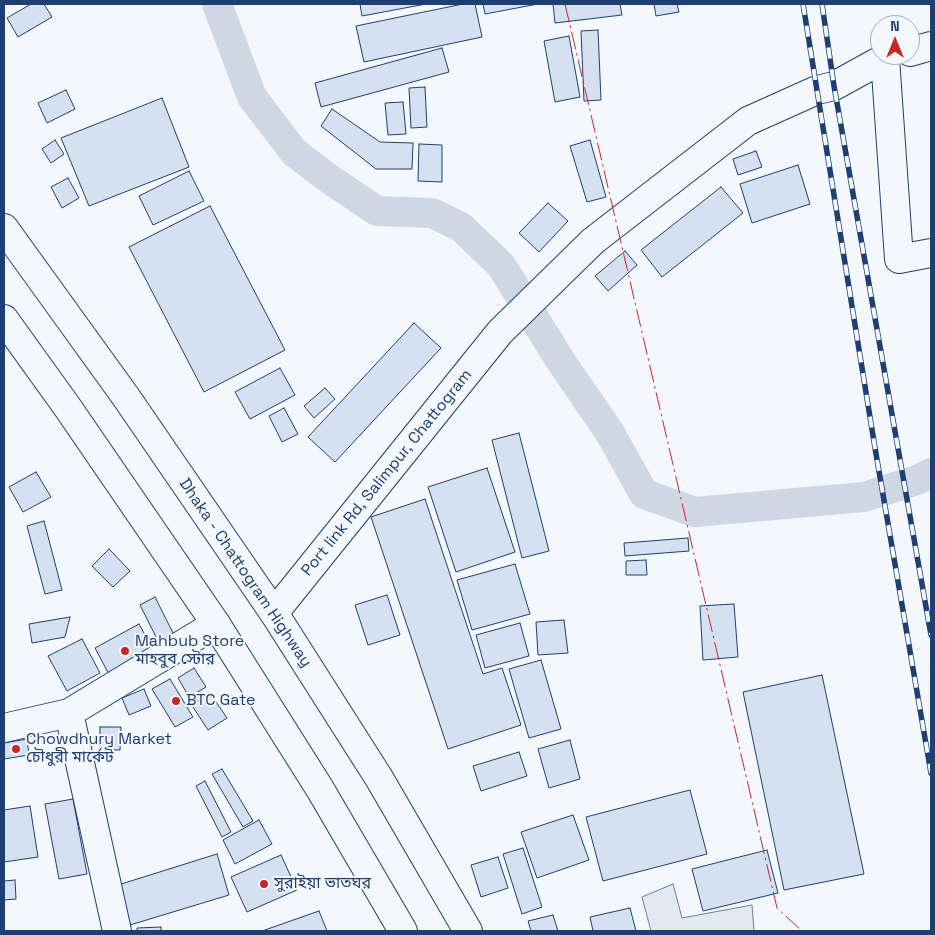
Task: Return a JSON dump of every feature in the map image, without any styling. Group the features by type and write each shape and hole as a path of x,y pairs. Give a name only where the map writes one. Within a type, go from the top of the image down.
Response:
{"main road":[{"name":"Port link Rd, Salimpur, Chattogram","path":"274,613 500,332 593,241 748,121 817,90 834,86 877,65"},
{"path":"897,65 899,259 931,253"},
{"name":"Dhaka - Chattogram Highway","path":"4,228 126,397 274,613 379,778 468,931"},
{"path":"4,320 68,408 216,624 320,789 404,931"},
{"path":"4,728 69,714 216,624"},
{"path":"69,714 117,931"}],"shaded area":[{"path":"673,884 682,918 752,905 754,931 651,931 642,897"}],"building":[{"path":"31,4 44,4 52,17 18,37 7,18"},
{"path":"360,4 426,4 362,16"},
{"path":"463,4 475,4 482,37 364,62 356,26"},
{"path":"483,4 538,4 485,14"},
{"path":"553,4 620,4 622,15 555,23"},
{"path":"654,4 677,4 679,12 656,16"},
{"path":"598,30 601,100 584,101 581,31"},
{"path":"569,36 580,97 555,102 544,41"},
{"path":"442,48 449,72 321,107 315,83"},
{"path":"425,87 427,127 411,128 409,88"},
{"path":"66,90 75,109 47,123 38,103"},
{"path":"162,98 189,167 89,206 61,138"},
{"path":"403,102 406,134 388,135 385,103"},
{"path":"332,109 380,142 413,143 412,169 376,169 321,126"},
{"path":"55,140 64,154 51,163 42,149"},
{"path":"590,140 606,197 587,202 570,146"},
{"path":"419,144 442,145 442,182 418,181"},
{"path":"756,151 762,167 738,175 733,159"},
{"path":"798,165 810,204 752,223 740,184"},
{"path":"189,171 204,201 153,225 139,196"},
{"path":"68,178 79,198 62,208 51,187"},
{"path":"721,187 743,213 662,277 641,250"},
{"path":"548,203 568,221 539,252 519,233"},
{"path":"210,206 285,350 204,392 129,247"},
{"path":"625,251 637,265 608,291 595,276"},
{"path":"414,323 441,348 335,462 308,437"},
{"path":"280,368 295,395 250,419 235,392"},
{"path":"325,388 335,399 314,418 304,406"},
{"path":"284,408 298,434 282,442 269,416"},
{"path":"519,433 549,551 522,558 492,440"},
{"path":"487,468 515,552 456,572 428,487"},
{"path":"36,472 51,497 23,512 9,487"},
{"path":"425,499 483,674 502,668 521,725 448,749 371,517"},
{"path":"44,521 62,590 45,594 27,526"},
{"path":"688,538 689,551 625,556 624,543"},
{"path":"109,549 130,571 113,587 92,566"},
{"path":"646,560 647,575 626,575 626,561"},
{"path":"515,564 530,614 472,630 457,580"},
{"path":"387,595 400,635 368,645 355,605"},
{"path":"155,597 174,635 159,643 140,605"},
{"path":"734,604 738,657 703,660 700,606"},
{"path":"70,617 65,637 32,643 29,624"},
{"path":"564,620 568,653 538,655 536,622"},
{"path":"520,623 529,656 485,668 476,635"},
{"name":"Mahbub Store মাহবুব স্টোর","path":"139,624 155,653 111,678 95,648"},
{"path":"82,639 100,673 67,691 48,656"},
{"path":"541,660 561,729 529,738 509,669"},
{"path":"194,668 206,687 189,697 178,678"},
{"path":"822,675 864,874 784,890 743,692"},
{"path":"170,679 193,717 175,727 152,689"},
{"path":"144,689 151,706 129,715 122,698"},
{"path":"210,693 227,718 208,730 191,704"},
{"path":"100,727 121,727 120,750 100,750"},
{"name":"Chowdhury Market চৌধুরী মার্কেট","path":"27,739 29,755 4,759 4,743"},
{"path":"570,740 580,779 549,788 538,749"},
{"path":"519,752 527,776 481,791 473,766"},
{"path":"222,769 253,821 243,827 212,774"},
{"path":"205,781 231,832 222,837 196,786"},
{"path":"690,790 707,854 603,881 586,817"},
{"path":"73,799 87,874 59,879 45,804"},
{"path":"30,806 38,857 4,862 4,810"},
{"path":"573,815 589,860 537,878 521,832"},
{"path":"259,820 272,844 235,864 223,840"},
{"path":"523,848 542,907 522,914 503,854"},
{"path":"767,850 778,893 703,911 692,869"},
{"path":"217,854 229,895 130,925 118,885"},
{"name":"সুরাইয়া ভাতঘর","path":"281,855 297,890 247,912 231,877"},
{"path":"498,857 508,888 481,897 471,865"},
{"path":"15,880 16,899 4,900 4,881"},
{"path":"630,908 636,931 593,931 590,917"},
{"path":"319,911 327,931 262,931"},
{"path":"553,915 558,931 531,931 528,921"},
{"path":"161,927 161,931 137,931 137,928"}],"waterway":[{"path":"217,4 252,97 294,152 377,211 432,213 461,227 501,265 560,360 610,433 644,494 695,512 864,497 917,480 931,473"}],"railway":[{"path":"803,4 875,448 931,773"},
{"path":"822,4 834,86 931,635"}],"power":[{"path":"565,4 777,908 802,931"}],"place":[{"name":"Mahbub Store মাহবুব স্টোর","path":"125,651"},
{"name":"BTC Gate","path":"176,701"},
{"name":"Chowdhury Market চৌধুরী মার্কেট","path":"16,749"},
{"name":"সুরাইয়া ভাতঘর","path":"264,884"}]}
